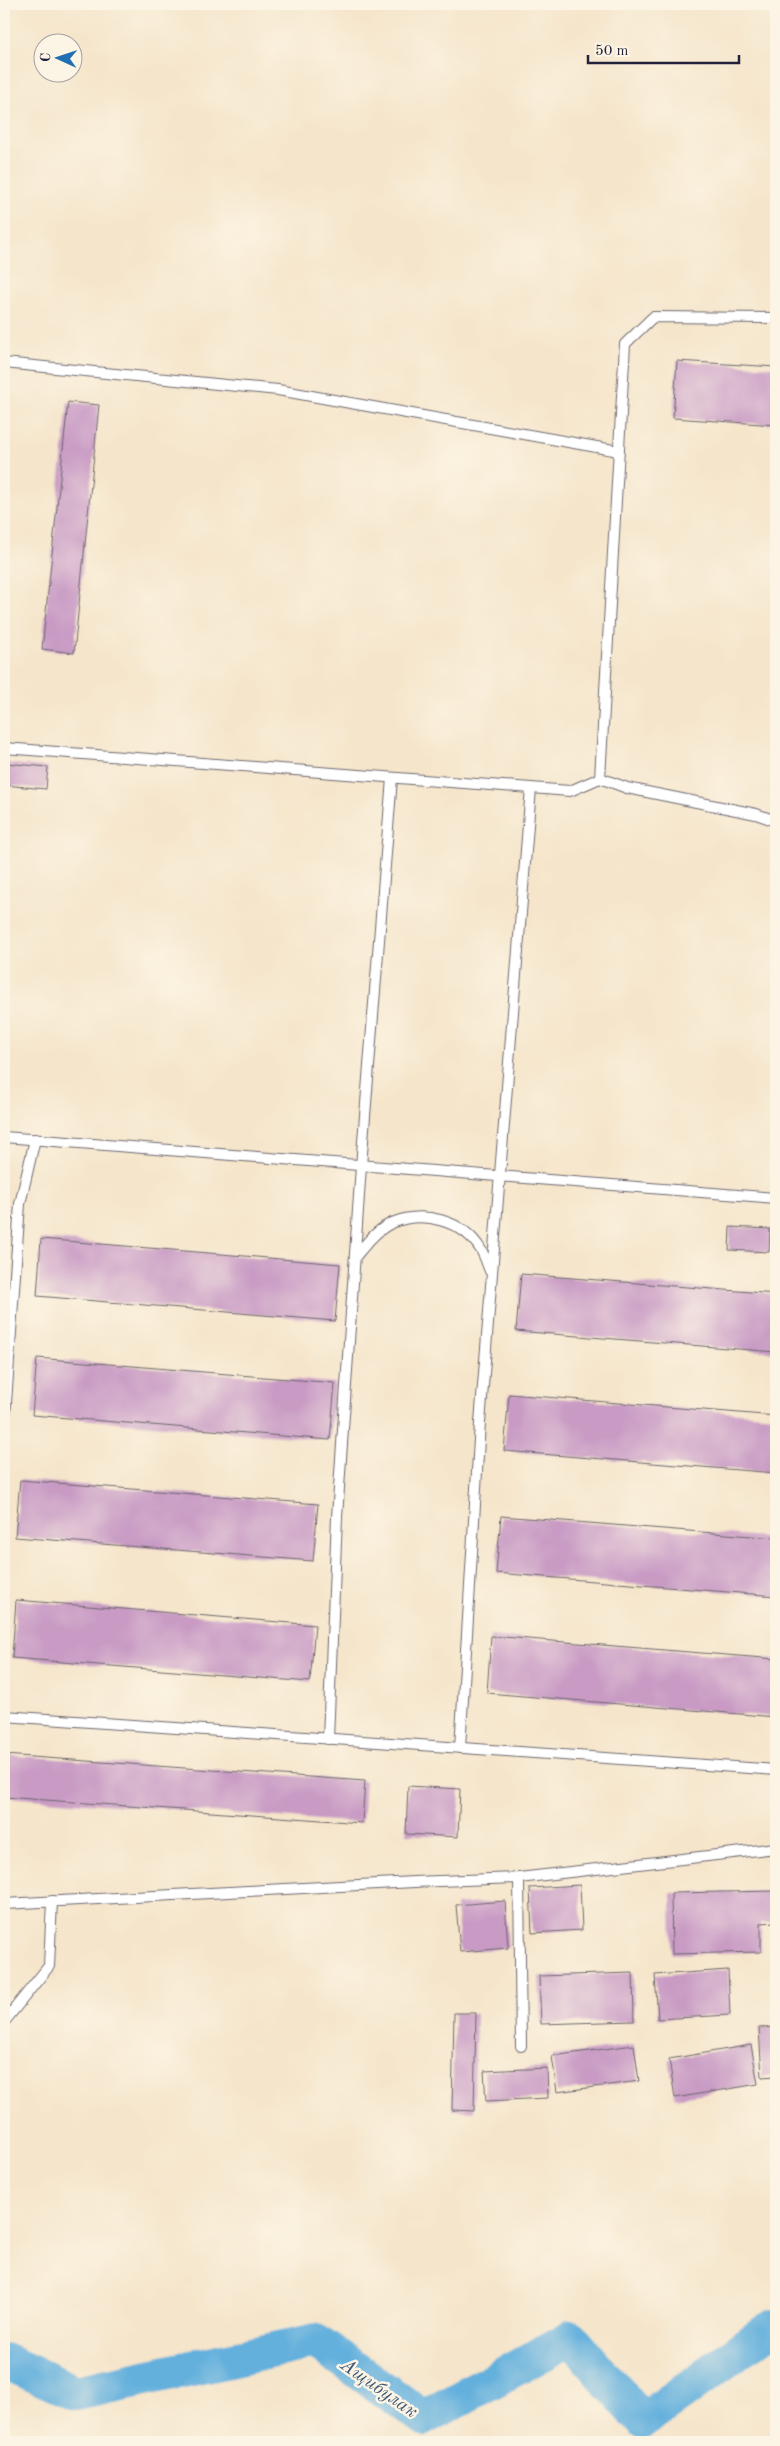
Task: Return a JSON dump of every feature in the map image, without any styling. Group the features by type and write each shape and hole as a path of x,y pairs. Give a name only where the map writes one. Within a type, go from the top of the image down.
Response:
{"lane":[{"path":"600,778 625,344 654,317 776,318"},
{"path":"4,363 278,390 619,451"},
{"path":"4,748 570,791 600,778 627,788 756,814 776,822"},
{"path":"328,1739 337,1517 361,1166 392,778"},
{"path":"460,1748 480,1423 531,788"},
{"path":"4,1137 776,1198"},
{"path":"4,1432 20,1204 35,1139"},
{"path":"355,1257 372,1236 391,1223 418,1217 443,1220 461,1229 481,1249 492,1274"},
{"path":"4,1716 776,1770"},
{"path":"4,1904 519,1878 776,1848"},
{"path":"519,1878 521,2046"},
{"path":"4,2022 49,1966 52,1901"}],"building":[{"path":"677,361 776,367 776,425 673,418"},
{"path":"68,402 99,405 74,653 42,649"},
{"path":"5,763 48,767 46,789 4,785"},
{"path":"730,1227 770,1229 769,1252 729,1250"},
{"path":"41,1239 340,1264 335,1321 37,1296"},
{"path":"521,1274 776,1294 776,1352 516,1331"},
{"path":"37,1358 335,1383 330,1440 32,1415"},
{"path":"509,1394 776,1416 776,1473 504,1451"},
{"path":"20,1480 318,1504 313,1561 15,1537"},
{"path":"501,1516 776,1538 776,1596 496,1573"},
{"path":"16,1600 315,1625 310,1682 12,1658"},
{"path":"491,1636 776,1659 776,1717 487,1693"},
{"path":"4,1755 365,1781 362,1823 4,1797"},
{"path":"408,1786 460,1789 458,1837 406,1834"},
{"path":"580,1885 582,1930 532,1933 530,1888"},
{"path":"776,1891 776,1922 761,1923 761,1952 672,1954 671,1893"},
{"path":"505,1901 508,1948 460,1952 456,1905"},
{"path":"728,1970 730,2015 658,2019 655,1975"},
{"path":"633,1973 634,2021 541,2024 539,1976"},
{"path":"454,2013 476,2013 474,2111 452,2110"},
{"path":"776,2027 776,2076 762,2077 759,2028"},
{"path":"634,2045 639,2081 557,2092 552,2056"},
{"path":"751,2045 758,2084 675,2098 669,2059"},
{"path":"547,2068 548,2098 486,2101 484,2071"}],"waterway":[{"name":"Ащибулак","path":"4,2361 76,2393 316,2341 424,2418 571,2338 643,2421 772,2327 776,2327"}]}
